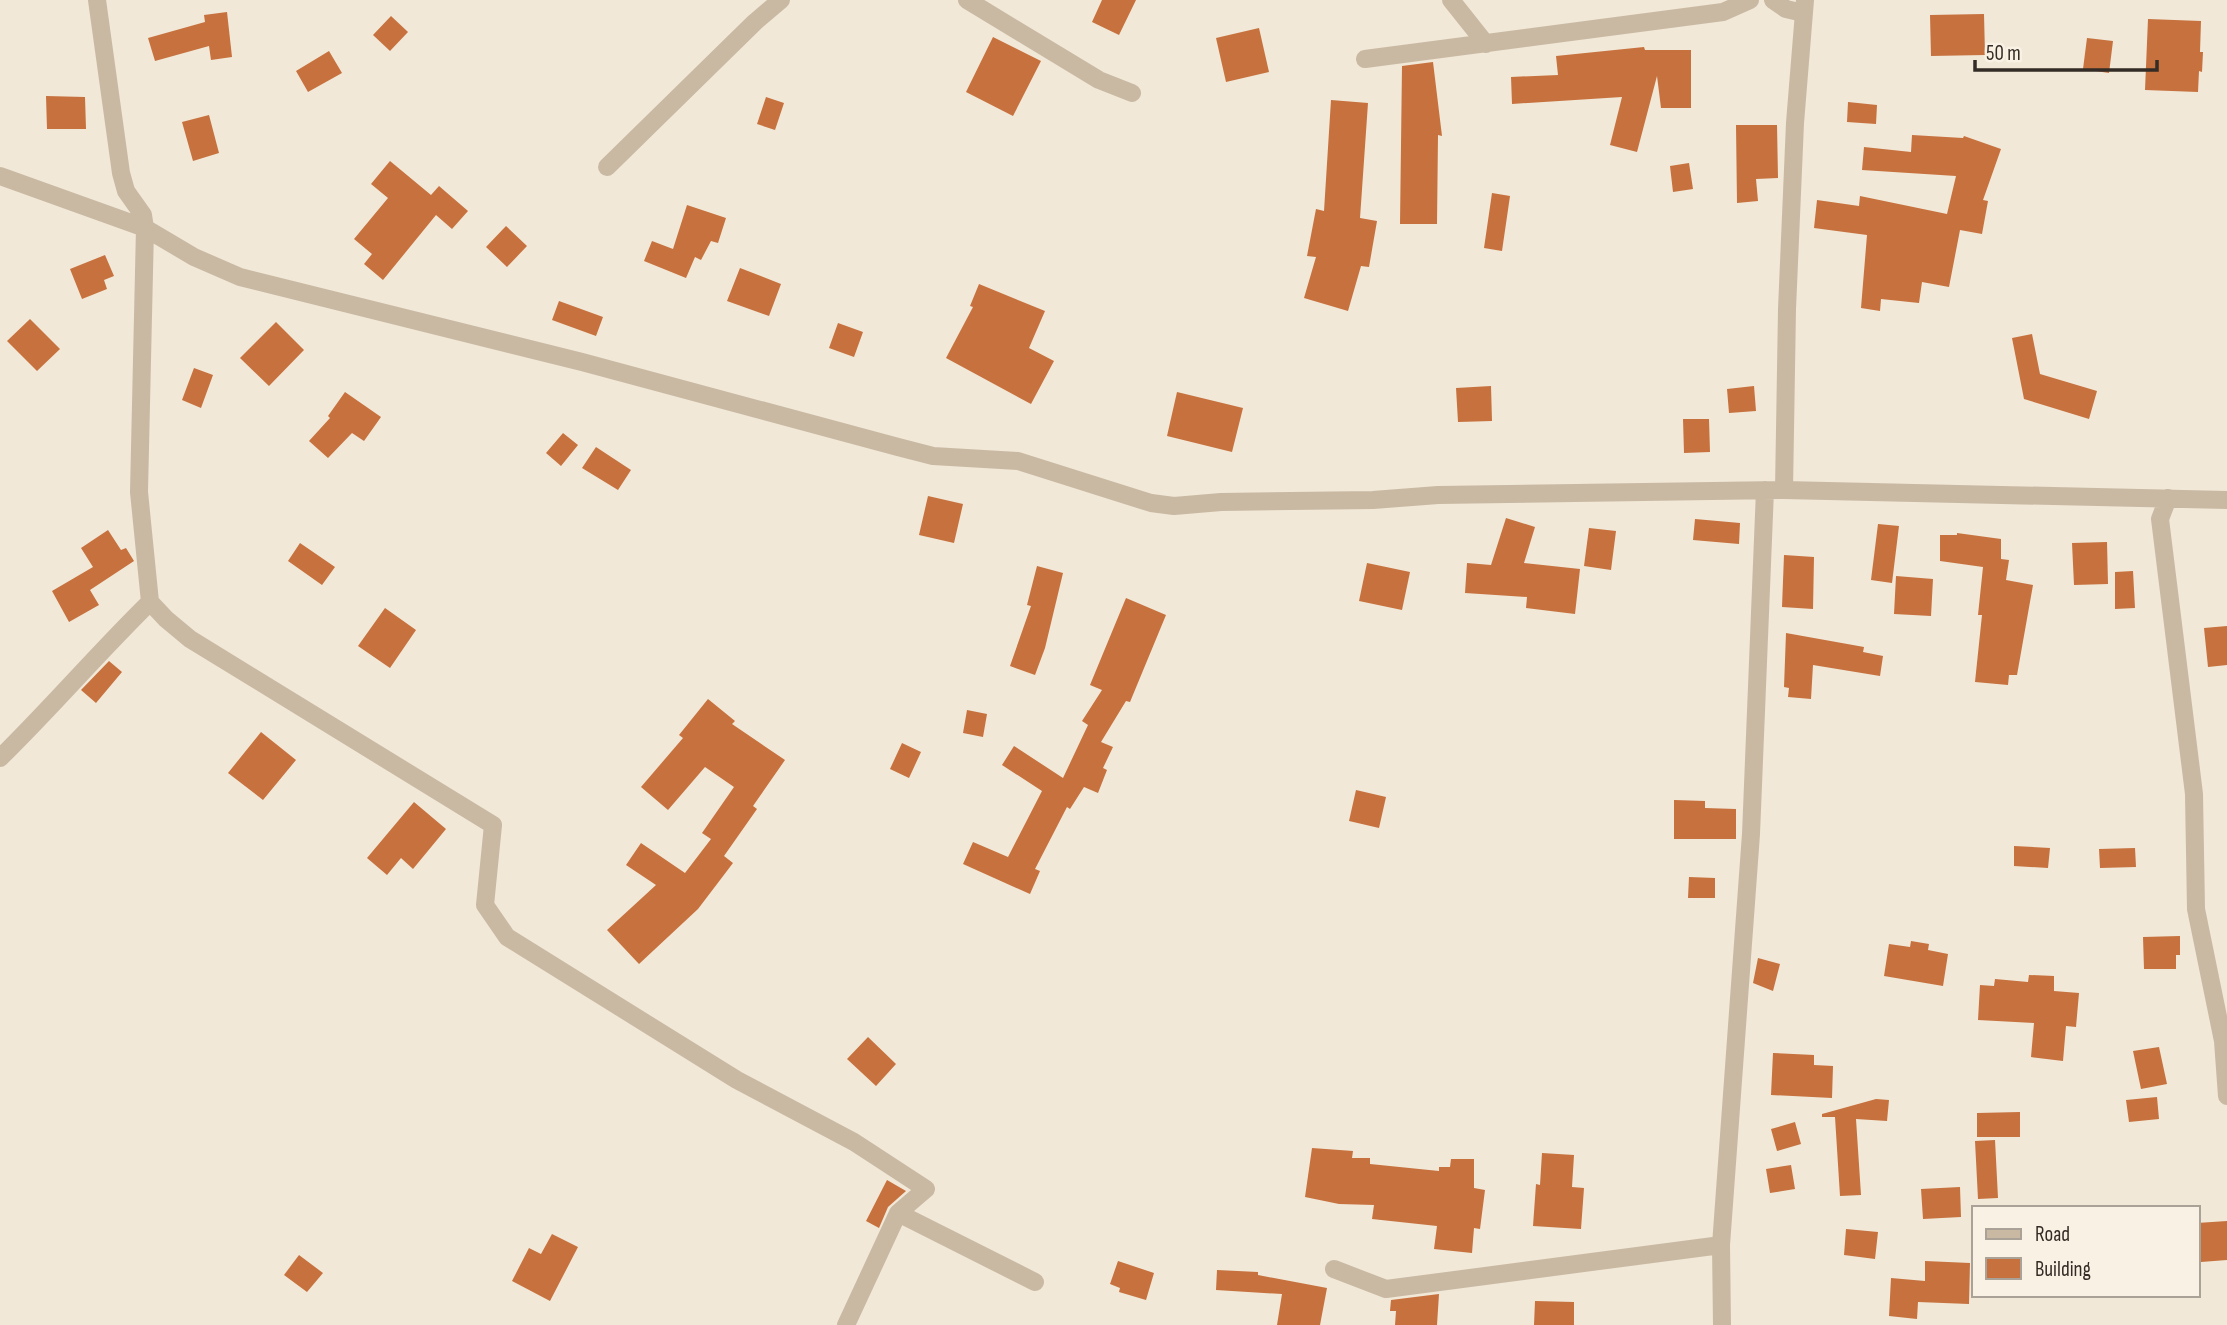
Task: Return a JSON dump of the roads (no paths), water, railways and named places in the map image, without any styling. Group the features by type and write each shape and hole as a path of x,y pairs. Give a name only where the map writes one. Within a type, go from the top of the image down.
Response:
{"street":[{"path":"97,0 121,173 126,191 143,215 145,228 139,492 150,602 190,639 493,825 485,905 507,937 737,1080 854,1142 926,1189 898,1213 846,1325"},
{"path":"607,167 755,22 781,0"},
{"path":"967,0 1099,80 1132,93"},
{"path":"1451,0 1486,44"},
{"path":"1365,59 1723,12 1752,0 1775,1 1786,9 1804,7 1795,123 1787,309 1784,490"},
{"path":"0,176 145,228 194,257 240,277 582,362 933,456 1018,461 1151,503 1174,506 1221,502 1373,500 1438,495 1765,490 2227,500"},
{"path":"1722,1325 1721,1245 1751,834 1765,490"},
{"path":"2168,498 2160,519 2194,794 2196,909 2223,1041 2227,1096"},
{"path":"0,758 150,602"},
{"path":"898,1213 1035,1282"},
{"path":"1334,1269 1386,1289 1721,1245"}]}
